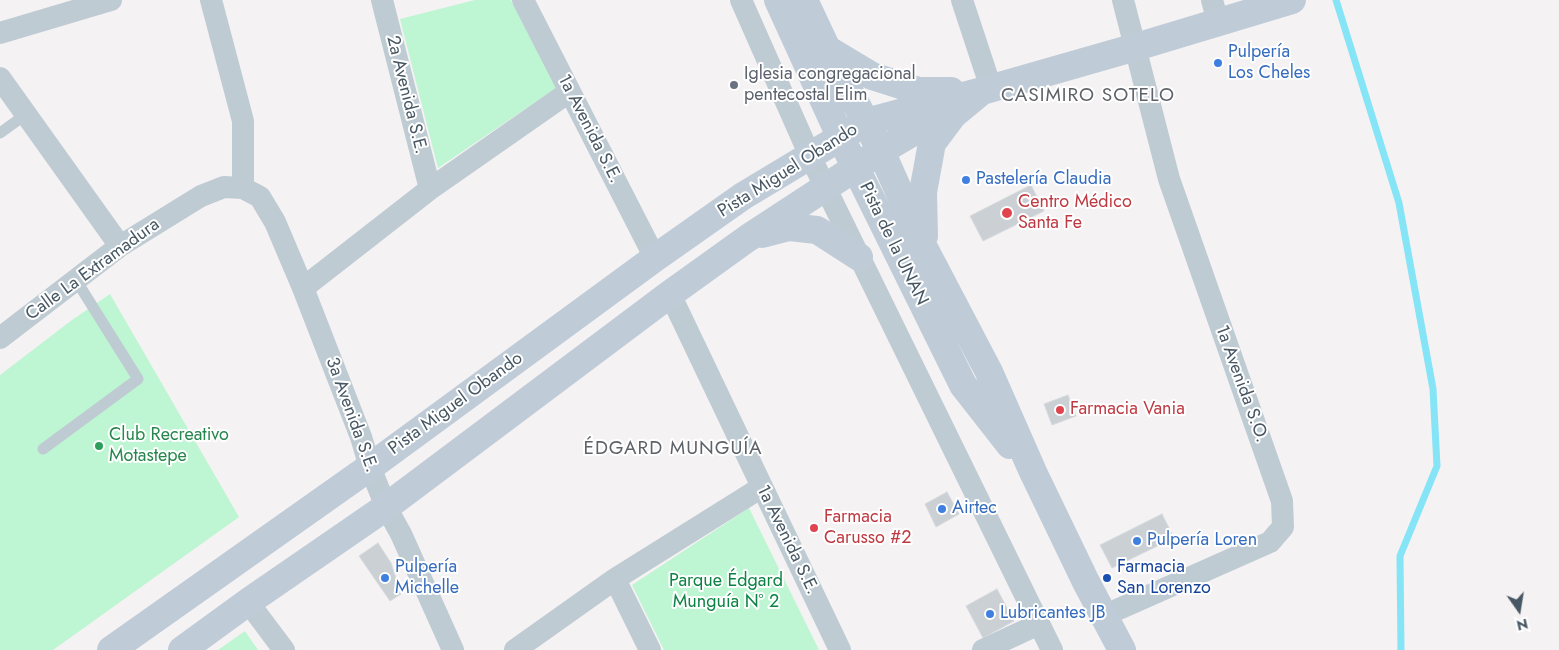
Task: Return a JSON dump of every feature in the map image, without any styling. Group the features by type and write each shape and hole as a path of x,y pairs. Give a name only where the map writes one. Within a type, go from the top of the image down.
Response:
{"main road":[{"name":"Pista de la UNAN","path":"778,0 840,136 963,386 1033,472"},
{"name":"Pista de la UNAN","path":"804,0 827,50 881,151 924,248 989,372 1033,472 1103,616 1122,650"},
{"path":"827,50 872,76 919,92 987,90 1136,47 1215,11 1292,0"},
{"name":"Pista Miguel Obando","path":"111,650 370,467 655,258 743,196 866,122 987,90"},
{"name":"Pista Miguel Obando","path":"182,650 386,507 670,294 748,238 881,151 987,90"},
{"path":"924,248 923,192 932,143 953,115 987,90"},
{"path":"748,238 789,226 817,230 859,257"}],"street":[{"path":"0,32 111,0"},
{"path":"211,0 243,121 243,188"},
{"name":"2a Avenida S.E.","path":"382,0 430,189"},
{"name":"1a Avenida S.E.","path":"523,0 655,258"},
{"path":"740,0 810,156 1052,650"},
{"path":"962,0 987,90"},
{"name":"1a Avenida S.O.","path":"1103,616 1270,542 1283,527 1282,501 1169,179 1123,0"},
{"path":"0,78 120,246"},
{"path":"303,288 430,189 569,92"},
{"name":"Calle La Extramadura","path":"0,338 120,246 201,196 224,187 243,188"},
{"name":"3a Avenida S.E.","path":"243,188 260,197 275,222 303,288 386,507 401,534 453,650"},
{"name":"1a Avenida S.E.","path":"670,294 840,650"},
{"path":"515,650 615,579 762,487"},
{"path":"615,579 650,650"},
{"path":"248,602 284,650"},
{"path":"983,650 1039,624"}],"lane":[{"path":"0,133 25,115"},
{"path":"43,449 138,378 76,280"}],"green space":[{"path":"475,0 511,0 556,88 438,168 400,19"},
{"name":"Club Recreativo Motastepe","path":"110,294 239,517 53,650 0,650 0,375 72,320"},
{"name":"Parque Édgard Munguía Nº 2","path":"749,508 819,650 664,650 632,585"},
{"path":"245,631 258,650 218,650"}],"building":[{"name":"Centro Médico Santa Fe","path":"1031,185 1044,211 983,241 970,216"},
{"name":"Farmacia Vania","path":"1068,395 1076,416 1052,425 1044,404"},
{"name":"Airtec","path":"947,492 959,514 936,527 925,504"},
{"name":"Pulpería Loren","path":"1162,514 1174,538 1112,568 1100,545"},
{"name":"Pulpería Michelle","path":"378,543 391,563 401,594 390,601 359,556"},
{"name":"Lubricantes JB","path":"997,589 1014,621 983,638 966,606"}],"waterway":[{"path":"1336,0 1399,203 1433,389 1437,466 1400,556 1401,650"}],"place":[{"name":"Pulpería Los Cheles","path":"1218,63"},
{"name":"Iglesia congregacional pentecostal Elim","path":"734,85"},
{"name":"Pastelería Claudia","path":"966,180"},
{"name":"Centro Médico Santa Fe","path":"1007,213"},
{"name":"Farmacia Vania","path":"1060,410"},
{"name":"Club Recreativo Motastepe","path":"99,446"},
{"name":"Airtec","path":"942,509"},
{"name":"Farmacia Carusso #2","path":"814,528"},
{"name":"Pulpería Loren","path":"1137,541"},
{"name":"Pulpería Michelle","path":"385,578"},
{"name":"Farmacia San Lorenzo","path":"1107,578"},
{"name":"Lubricantes JB","path":"990,614"}],"district":[{"name":"CASIMIRO SOTELO","path":"1088,96"},
{"name":"ÉDGARD MUNGUÍA","path":"673,449"}]}
